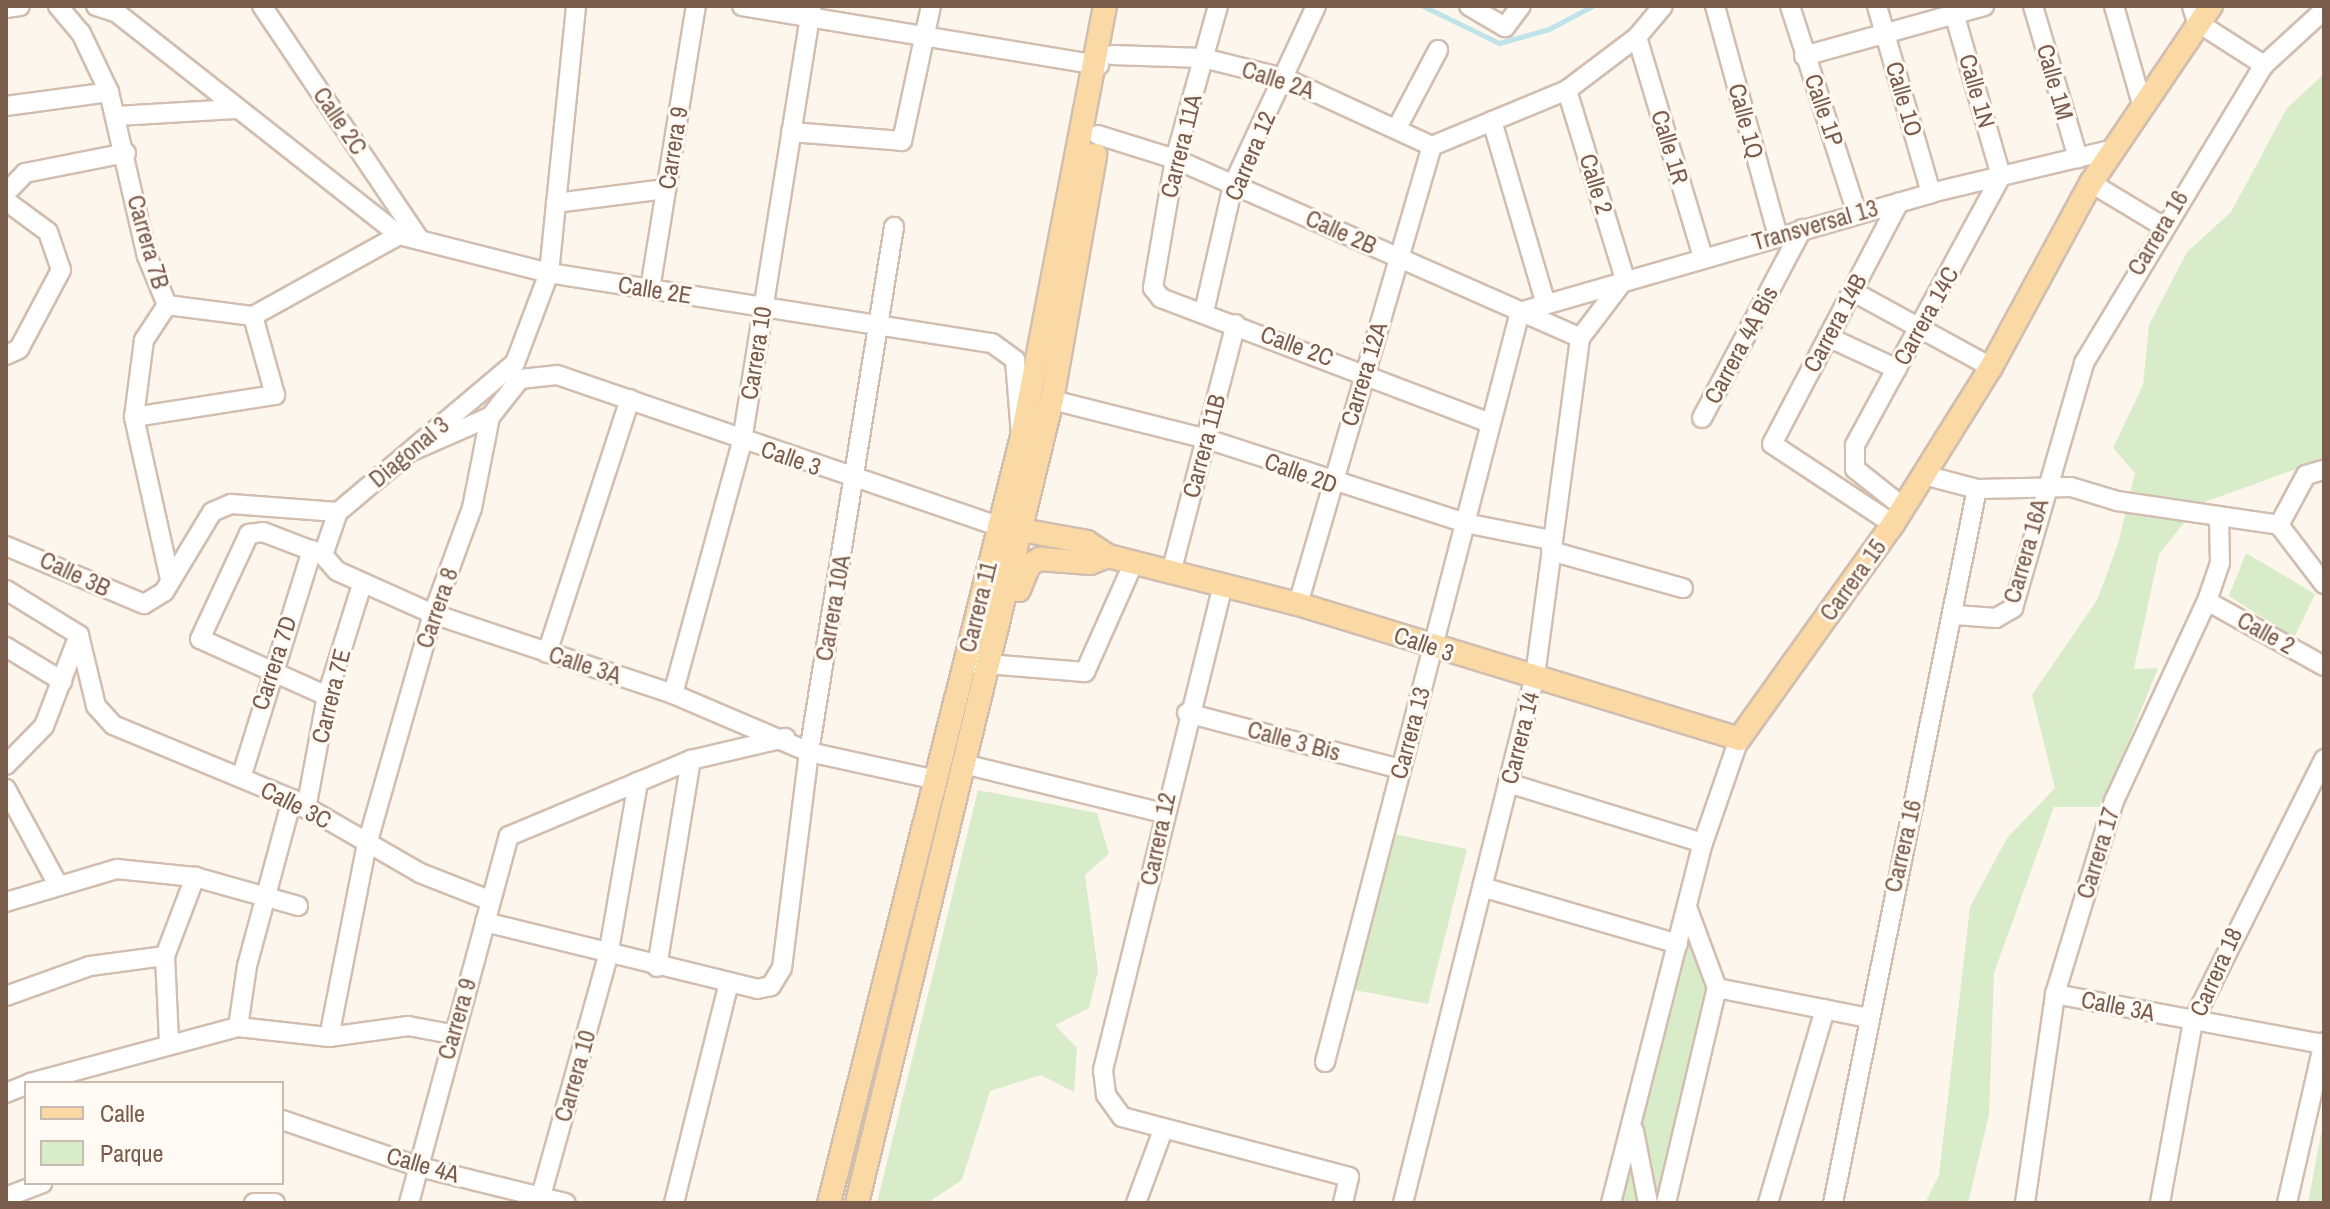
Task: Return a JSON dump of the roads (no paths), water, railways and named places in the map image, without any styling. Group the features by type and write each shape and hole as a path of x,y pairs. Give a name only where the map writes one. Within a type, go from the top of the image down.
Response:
{"main road":[{"name":"Carrera 11","path":"829,1203 932,779 999,526 1032,440 1052,400 1098,135 1105,60 1105,6"},
{"name":"Carrera 11","path":"857,1203 1022,532 1032,440 1118,6"},
{"name":"Carrera 15","path":"1739,739 1924,475 1991,367 2091,183 2200,11"},
{"name":"Calle 3","path":"999,526 1087,542 1108,556 1172,569 1298,604 1432,650 1535,676 1739,739"},
{"name":"Calle 3","path":"1004,605 1040,559 1090,563 1108,556"}],"street":[{"path":"6,8 20,6"},
{"name":"Carrera 7B","path":"58,6 81,33 109,92 126,153 147,256 167,305 144,340 134,417 170,579"},
{"path":"96,6 117,13 235,109 399,235 253,316 167,305"},
{"name":"Calle 2C","path":"262,6 418,237"},
{"name":"Carrera 8","path":"329,1037 367,844 433,614 472,508 490,417 518,371 549,273 576,6"},
{"name":"Carrera 9","path":"650,289 696,6"},
{"path":"742,6 811,12 926,37 1105,60"},
{"path":"791,132 902,141 931,6"},
{"name":"Carrera 11A","path":"1153,288 1175,159 1218,6"},
{"name":"Carrera 12","path":"1204,312 1233,185 1316,6"},
{"path":"1469,6 1505,27 1521,6"},
{"path":"1432,146 1567,90 1637,37 1663,6"},
{"name":"Calle 1Q","path":"1715,6 1778,236"},
{"name":"Calle 1P","path":"1790,6 1857,214"},
{"name":"Calle 1O","path":"1877,6 1931,193"},
{"path":"1804,56 1885,34 1954,10 1984,6"},
{"name":"Calle 1M","path":"2033,6 2078,158"},
{"path":"2114,6 2142,104"},
{"name":"Calle 1N","path":"1954,10 2001,176"},
{"name":"Carrera 16","path":"2044,487 2084,363 2161,225 2264,65 2324,10"},
{"path":"2200,11 2264,65"},
{"name":"Carrera 10","path":"673,694 742,441 811,12"},
{"name":"Calle 1R","path":"1637,37 1703,257"},
{"path":"1398,126 1438,50"},
{"name":"Calle 2A","path":"1105,60 1203,58 1284,78 1398,126 1432,146"},
{"name":"Calle 2","path":"1567,90 1625,279"},
{"path":"6,106 109,92"},
{"path":"117,116 235,109"},
{"path":"1492,121 1545,301"},
{"name":"Calle 2B","path":"1098,135 1175,159 1580,338"},
{"name":"Carrera 12A","path":"1298,604 1333,485 1362,369 1401,259 1432,146"},
{"name":"Transversal 13","path":"1520,312 1545,301 1931,193 2114,149"},
{"path":"6,193 25,173 126,153"},
{"name":"Carrera 14C","path":"1898,516 1855,469 1854,456 2001,176"},
{"path":"2091,183 2161,225"},
{"path":"556,203 666,189"},
{"path":"6,201 48,232 61,270 19,349 6,355"},
{"name":"Carrera 14B","path":"1898,516 1772,444 1899,202"},
{"name":"Carrera 10A","path":"729,983 771,986 782,968 809,752 894,227"},
{"name":"Carrera 4A Bis","path":"1702,418 1802,229"},
{"name":"Calle 2E","path":"399,235 418,237 549,273 880,326 1007,350 1015,360 1032,440"},
{"name":"Carrera 14","path":"1403,1203 1535,676 1580,338 1625,279"},
{"name":"Calle 2C","path":"1153,288 1204,312 1362,369 1488,422"},
{"path":"1852,291 1991,367"},
{"name":"Carrera 13","path":"1325,1062 1465,523 1488,422 1520,312"},
{"path":"134,417 275,395 253,316"},
{"name":"Carrera 11B","path":"1172,569 1236,324"},
{"path":"1828,337 1897,369"},
{"name":"Calle 3","path":"518,371 557,375 855,480 999,526"},
{"name":"Diagonal 3","path":"318,552 338,512 405,452 518,371"},
{"path":"547,653 630,399"},
{"name":"Calle 2D","path":"1052,400 1207,439 1333,485 1551,545 1683,588"},
{"path":"405,452 434,446 490,417"},
{"path":"2279,525 2306,475 2324,470"},
{"path":"1924,475 1977,489 2044,487 2219,519 2279,525 2324,584"},
{"name":"Carrera 16A","path":"1956,615 2006,614 2044,487"},
{"name":"Carrera 16","path":"1833,1203 1864,1017 1956,615 1977,489"},
{"path":"170,579 198,525 222,508 338,512"},
{"name":"Carrera 17","path":"2025,1203 2055,994 2114,801 2207,601 2220,563 2219,519"},
{"name":"Calle 3A","path":"268,675 200,639 249,534 263,532 318,552 362,584 433,614 673,694 785,738 809,752 932,779"},
{"name":"Calle 3B","path":"6,546 144,604 170,579"},
{"name":"Carrera 7D","path":"241,778 268,675 318,552"},
{"path":"965,660 989,666 1085,672 1134,562"},
{"name":"Carrera 7E","path":"238,1027 265,894 299,804 327,696 362,584"},
{"name":"Carrera 12","path":"1163,1130 1122,1117 1106,1095 1103,1070 1187,713 1223,585"},
{"path":"6,590 79,635 44,726 6,765"},
{"name":"Calle 2","path":"2207,601 2324,666"},
{"name":"Calle 3C","path":"79,635 101,717 299,804 367,844 489,900"},
{"path":"6,647 62,681"},
{"path":"268,675 327,696"},
{"name":"Calle 3 Bis","path":"1187,713 1401,769"},
{"path":"638,782 691,760 785,738"},
{"name":"Carrera 15","path":"1611,1203 1703,843 1739,739"},
{"name":"Carrera 18","path":"2160,1203 2193,1021 2324,759"},
{"path":"657,967 691,760"},
{"path":"964,764 1163,813"},
{"name":"Carrera 9","path":"409,1203 451,1034 509,836 638,782"},
{"name":"Carrera 10","path":"541,1196 608,956 638,782"},
{"path":"1508,783 1703,843"},
{"path":"6,789 57,883"},
{"path":"6,902 57,883 117,869 195,877 265,894 298,906"},
{"path":"169,1041 165,956 195,877"},
{"path":"1482,887 1678,944"},
{"path":"1666,1203 1717,988 1687,907"},
{"path":"485,922 608,956 729,983 674,1203"},
{"path":"6,996 90,966 165,956"},
{"path":"1717,988 1864,1017"},
{"name":"Calle 3A","path":"2055,994 2323,1043"},
{"path":"1768,1203 1825,1009"},
{"path":"38,1081 169,1041 238,1027 329,1037 408,1026 451,1034"},
{"path":"2287,1203 2323,1043"},
{"name":"Calle 4A","path":"284,1121 419,1167 566,1203"},
{"path":"1633,1125 1648,1203"},
{"path":"1136,1203 1163,1130 1349,1177 1343,1203"},
{"path":"8,1196 37,1185"},
{"path":"254,1203 275,1203"}],"waterway":[{"path":"1423,6 1499,43 1549,29 1592,6"}]}
